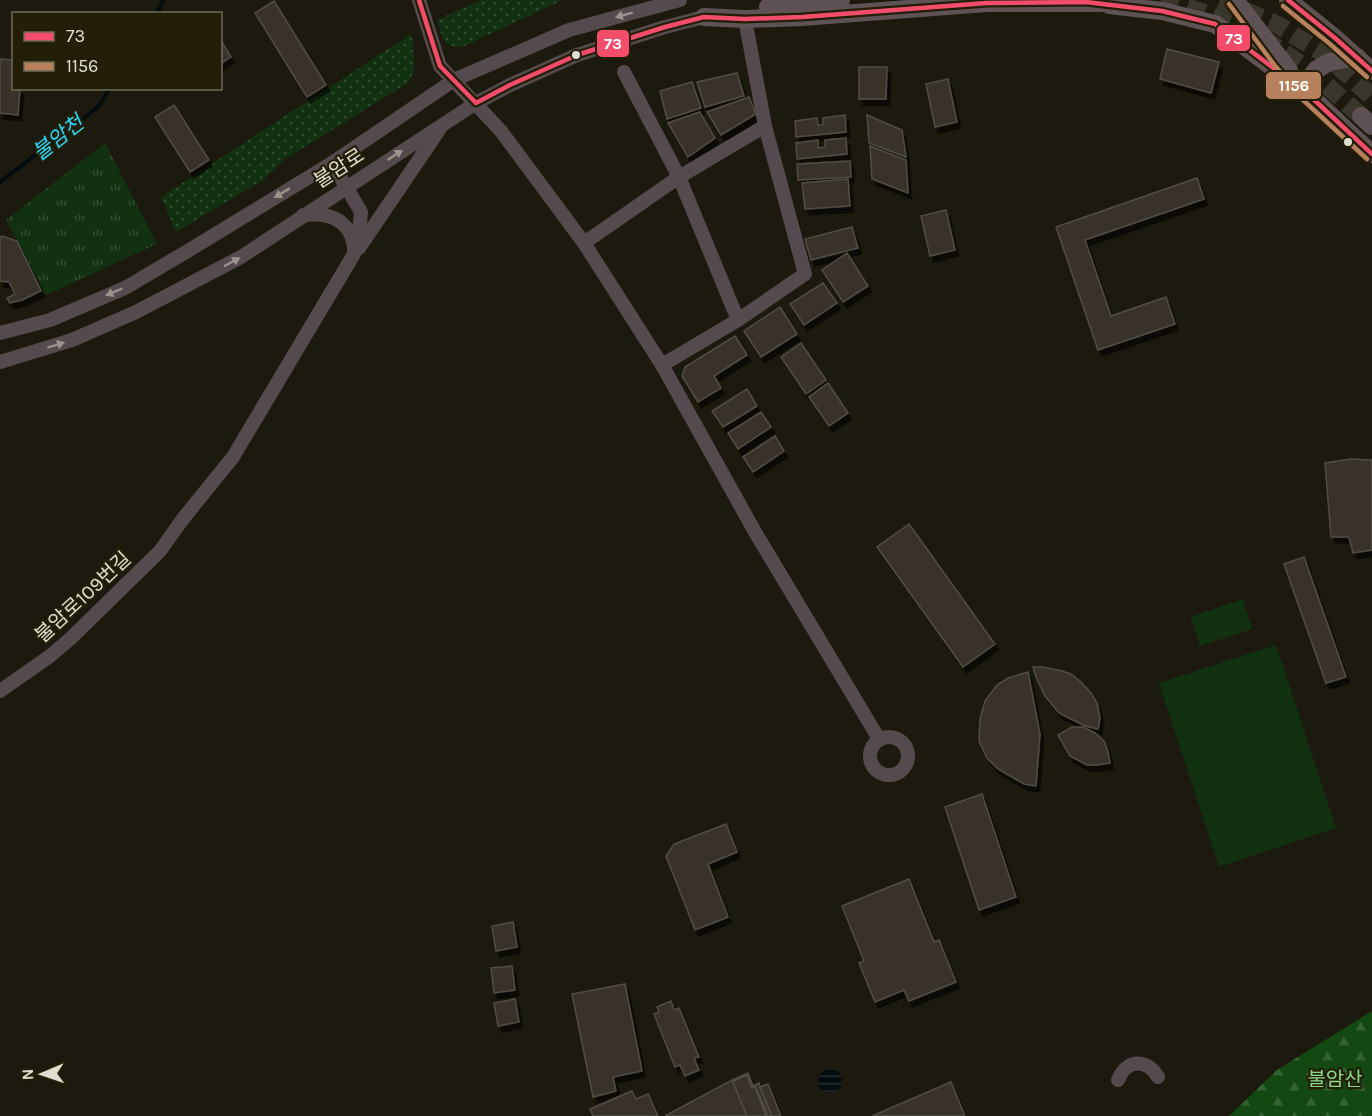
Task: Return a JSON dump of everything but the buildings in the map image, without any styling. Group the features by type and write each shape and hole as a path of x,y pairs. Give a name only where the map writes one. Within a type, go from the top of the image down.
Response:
{"main road":[{"path":"704,17 757,8 841,0"},
{"path":"1086,2 1109,0"},
{"path":"704,17 745,19 802,17 987,3 1104,3 1124,0"},
{"path":"1235,0 1282,63 1306,90 1372,154"},
{"path":"1288,0 1372,71"},
{"path":"1086,2 1162,11 1215,24 1306,90"},
{"path":"1306,90 1316,70 1329,62 1357,57"}],"street":[{"path":"419,0 440,66 501,131 584,243 662,365 755,532 879,739"},
{"name":"불암로","path":"0,333 50,320 125,288 332,163 454,80 569,30 681,0"},
{"name":"불암로","path":"0,362 72,340 136,312 241,257 476,103 510,85 577,55 704,17"},
{"path":"662,365 738,320 805,274 765,126 745,19"},
{"path":"624,72 679,177 738,320"},
{"path":"354,254 442,125"},
{"path":"584,243 679,177 765,126"},
{"path":"332,163 362,212 354,254"},
{"path":"303,216 323,215 347,227 354,240 354,254"},
{"name":"불암로109번길","path":"0,691 50,656 160,551 182,520 234,457 354,254"},
{"path":"1118,1080 1124,1069 1137,1064 1149,1067 1158,1077"}],"green space":[{"path":"481,0 563,0 462,47 446,43 437,20"},
{"path":"411,34 414,65 408,83 285,159 263,180 176,232 161,197"},
{"path":"105,143 157,244 46,295 6,220"},
{"path":"1243,599 1252,629 1200,646 1191,617"},
{"path":"1276,645 1336,828 1219,867 1159,683"},
{"name":"불암산","path":"1372,1011 1372,1116 1229,1116 1277,1070"}],"shaded area":[{"path":"830,1069 835,1070 841,1076 841,1086 835,1092 830,1093 825,1092 819,1086 818,1081 819,1076 825,1070"}],"waterway":[{"name":"불암천","path":"158,12 163,0"},
{"name":"불암천","path":"0,182 98,107 109,90"}],"tunnel":[{"path":"1161,0 1202,12 1266,40 1313,73 1361,116"},
{"path":"1220,0 1278,25 1327,56 1372,97"}],"transit line":[{"name":"73","path":"419,0 440,66 476,103 577,55 704,17 745,19 802,17 987,3 1086,2 1162,11 1215,24 1308,94 1372,154"},
{"name":"73","path":"1288,0 1372,71"},
{"name":"1156","path":"1229,4 1276,67 1298,90 1302,99 1367,159"},
{"name":"1156","path":"1283,6 1367,77"}]}
